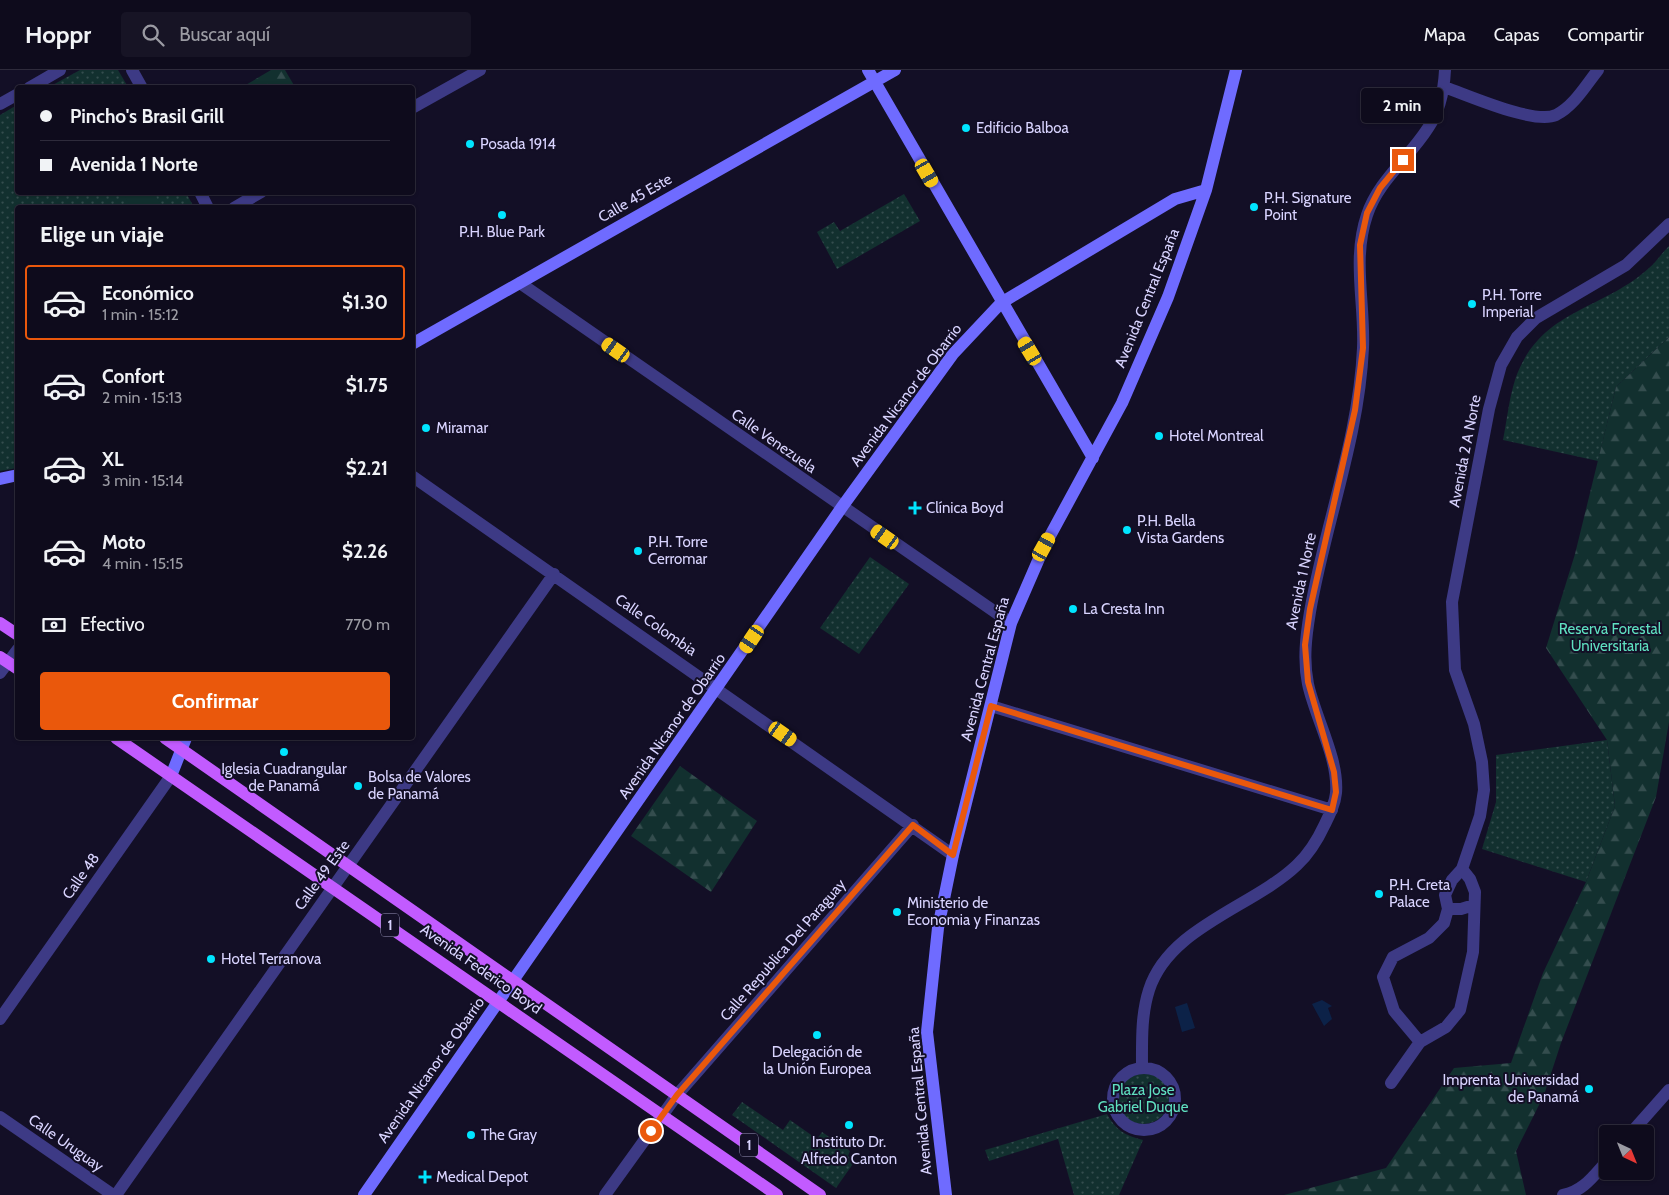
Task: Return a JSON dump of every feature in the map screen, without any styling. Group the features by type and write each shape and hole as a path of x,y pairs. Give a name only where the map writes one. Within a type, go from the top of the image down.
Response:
{"main road":[{"path":"868,70 1001,303 1093,458"},
{"name":"Calle 45 Este","path":"415,342 895,70"},
{"name":"Avenida Central España","path":"946,1195 927,1032 938,928 953,855 1011,623 1044,547 1093,458 1129,387 1164,305 1206,190 1236,70"},
{"name":"Avenida Nicanor de Obarrio","path":"364,1195 842,507 954,354 1001,303 1175,199 1206,190"},
{"path":"0,479 15,476"},
{"path":"0,623 15,633"},
{"name":"Avenida Federico Boyd","path":"119,740 499,1000 777,1195"},
{"name":"Avenida Federico Boyd","path":"183,743 349,865 820,1195"},
{"name":"Calle 48","path":"171,776 183,743"}],"street":[{"path":"34,85 60,70"},
{"path":"132,70 140,85"},
{"path":"415,106 480,70"},
{"name":"Avenida 1 Norte","path":"1142,1068 1142,1023 1150,988 1162,966 1176,948 1200,930 1296,866 1316,841 1332,810 1336,792 1334,772 1308,682 1305,645 1310,609 1355,410 1363,348 1360,245 1367,213 1380,188 1428,128 1437,112 1444,88 1446,70"},
{"path":"1444,88 1531,116 1548,116 1554,115 1569,106 1598,70"},
{"path":"0,104 15,96"},
{"path":"239,205 256,195"},
{"name":"Avenida 2 A Norte","path":"1448,909 1445,895 1452,880 1462,868 1480,816 1484,790 1482,762 1474,724 1455,670 1452,602 1489,408 1501,365 1517,337 1536,318 1626,265 1669,224"},
{"name":"Calle Venezuela","path":"520,284 1011,623"},
{"name":"Calle Colombia","path":"415,478 718,688 953,855"},
{"name":"Calle 49 Este","path":"114,1195 554,574"},
{"path":"0,673 8,663"},
{"path":"991,706 1332,810"},
{"name":"Calle 48","path":"0,1019 171,776"},
{"name":"Calle Republica Del Paraguay","path":"605,1195 677,1095 913,825"},
{"path":"1391,1083 1420,1042 1446,1027 1460,1010 1473,952 1475,892 1470,879 1462,868"},
{"path":"1420,1042 1394,1011 1383,977 1393,957 1429,938 1444,923 1448,909 1462,909 1474,904"},
{"path":"1142,1068 1162,1073 1169,1080 1175,1100 1174,1110 1161,1126 1141,1131 1122,1122 1116,1114 1112,1099 1116,1084 1123,1075 1132,1070 1142,1068"},
{"path":"1638,1125 1669,1090"},
{"name":"Calle Uruguay","path":"0,1117 114,1195"},
{"path":"1563,1195 1575,1193 1599,1170"}],"green space":[{"path":"80,70 118,70 127,85 53,85"},
{"path":"271,70 285,70 294,85 246,85"},
{"path":"15,106 15,195 187,195 193,205 15,205 15,468 0,471 0,115"},
{"path":"904,194 920,221 837,269 817,232 834,222 840,231"},
{"path":"124,195 155,195 161,205 130,205"},
{"path":"1669,246 1669,337 1616,387 1598,461 1503,440 1515,380 1526,357 1539,339 1573,314 1631,282 1652,266"},
{"name":"Reserva Forestal Universitaria","path":"1669,337 1669,722 1656,797 1561,1043 1544,1095 1516,1151 1526,1195 1284,1195 1386,1168 1454,1068 1511,1063 1543,973 1586,882 1615,806 1607,740 1546,648 1575,554 1616,387"},
{"path":"870,557 909,584 859,654 820,628"},
{"path":"1607,740 1615,806 1586,882 1482,849 1496,802 1496,755"},
{"path":"680,766 757,821 711,892 631,836"},
{"name":"Plaza Jose Gabriel Duque","path":"1138,1072 1148,1072 1162,1079 1169,1093 1169,1103 1162,1117 1148,1124 1138,1124 1128,1120 1121,1113 1117,1103 1117,1093 1121,1083 1128,1076"},
{"path":"742,1102 783,1130 790,1120 817,1139 822,1132 850,1151 848,1156 855,1161 836,1188 732,1115"},
{"path":"1107,1114 1113,1124 1121,1131 1143,1140 1119,1195 1074,1195 1058,1139 989,1161 985,1150"}],"water":[{"path":"1322,1000 1332,1006 1328,1008 1332,1019 1324,1026 1312,1004"},
{"path":"1187,1003 1195,1028 1182,1032 1175,1007"}],"place":[{"name":"Edificio Balboa","path":"966,128"},
{"name":"Posada 1914","path":"470,144"},
{"name":"P.H. Signature Point","path":"1254,207"},
{"name":"P.H. Blue Park","path":"502,215"},
{"name":"P.H. Torre Imperial","path":"1472,304"},
{"name":"Miramar","path":"426,428"},
{"name":"Hotel Montreal","path":"1159,436"},
{"name":"Clínica Boyd","path":"915,508"},
{"name":"P.H. Bella Vista Gardens","path":"1127,530"},
{"name":"P.H. Torre Cerromar","path":"638,551"},
{"name":"La Cresta Inn","path":"1073,609"},
{"name":"Iglesia Cuadrangular de Panamá","path":"284,752"},
{"name":"Bolsa de Valores de Panamá","path":"358,786"},
{"name":"P.H. Creta Palace","path":"1379,894"},
{"name":"Ministerio de Economia y Finanzas","path":"897,912"},
{"name":"Hotel Terranova","path":"211,959"},
{"name":"Delegación de la Unión Europea","path":"817,1035"},
{"name":"Imprenta Universidad de Panamá","path":"1589,1089"},
{"name":"Instituto Dr. Alfredo Canton","path":"849,1125"},
{"name":"The Gray","path":"471,1135"},
{"name":"Medical Depot","path":"425,1177"}],"route":[{"path":"651,1131 677,1095 913,825 953,855 991,706 1332,810 1336,792 1334,772 1308,682 1305,645 1310,609 1355,410 1363,348 1358,264 1360,245 1367,213 1380,188 1403,160"}]}
